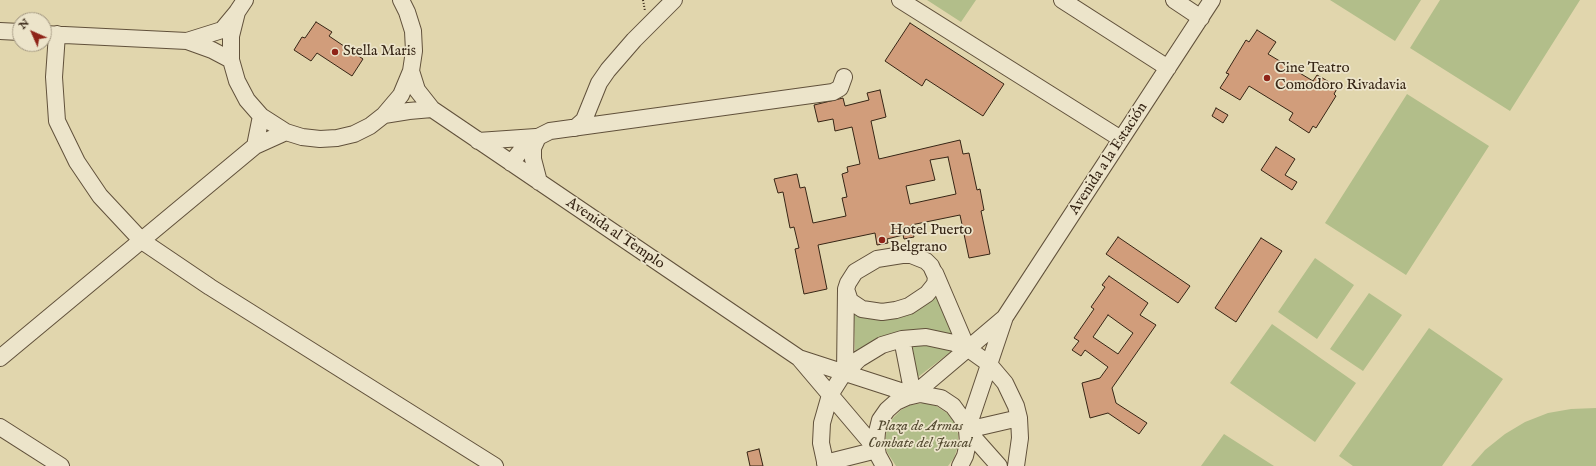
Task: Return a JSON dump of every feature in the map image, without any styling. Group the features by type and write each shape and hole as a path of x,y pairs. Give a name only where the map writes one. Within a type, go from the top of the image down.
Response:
{"street":[{"path":"241,6 231,36 231,60 237,81 247,100 261,116 286,132 302,137 320,139 337,138 354,134 370,126 384,116 400,95 411,71 414,51 413,31 407,12 401,0"},
{"path":"575,128 584,120 599,83 608,70 634,40 674,0"},
{"path":"900,0 1122,139"},
{"path":"1062,0 1168,68"},
{"path":"1174,0 1201,18"},
{"name":"Avenida a la Estación","path":"1005,317 1212,0"},
{"path":"187,41 222,30 241,6"},
{"path":"0,31 12,32"},
{"path":"52,34 187,41 212,50 231,60"},
{"path":"52,48 57,121 78,162 100,196 142,241 210,287 495,466"},
{"name":"Avenida al Templo","path":"411,71 417,90 432,109 799,358"},
{"path":"511,163 524,147 550,131 833,92 840,88 844,77"},
{"path":"384,116 408,111 432,109"},
{"path":"256,146 261,116"},
{"path":"0,358 256,146 286,132"},
{"path":"478,141 538,137"},
{"path":"538,137 533,148 533,158 540,182"},
{"path":"845,373 846,289 848,283 855,272 868,263 886,257 902,255 915,257 926,261 931,266 967,348"},
{"path":"846,289 850,301 862,309 882,312 896,310 920,300 932,290 936,277 934,271"},
{"path":"913,395 1005,317"},
{"path":"960,466 967,450 967,430 988,363 1005,317"},
{"path":"877,450 825,464 821,433 824,412 830,395 845,373 859,359 870,352 902,339 926,337 940,339 967,348 988,363 997,372 1008,388 1016,406 1019,418 1020,438 1016,466"},
{"path":"902,339 913,395"},
{"path":"799,358 913,395"},
{"path":"799,358 877,450 884,466"},
{"path":"871,466 877,450 877,432 883,415 896,402 913,395 920,394 934,396 953,406 961,417 967,430 999,466"},
{"path":"967,430 1019,418"},
{"path":"0,427 61,466"}],"green space":[{"path":"927,0 976,0 961,22"},
{"path":"1330,0 1421,0 1395,41"},
{"path":"1440,0 1580,0 1510,111 1410,48"},
{"path":"1407,94 1489,146 1406,275 1325,223"},
{"path":"1315,258 1354,285 1317,339 1278,312"},
{"path":"1369,293 1402,315 1363,371 1330,349"},
{"path":"937,296 953,335 932,331 855,353 854,315 928,303"},
{"path":"1272,324 1356,383 1315,442 1230,383"},
{"path":"1429,328 1503,379 1442,466 1353,466 1339,456"},
{"path":"911,342 953,350 918,377 916,376"},
{"name":"Plaza de Armas Combate del Juncal","path":"924,403 936,406 947,413 954,422 958,434 958,446 954,458 948,466 896,466 887,452 885,441 887,429 892,419 901,410 911,405"},
{"path":"1596,408 1596,466 1471,466 1485,450 1505,434 1525,422 1548,413 1571,409"},
{"path":"1224,434 1274,466 1201,466"}],"building":[{"path":"316,22 332,32 329,36 363,59 352,76 317,53 311,61 294,50 302,37 305,38"},
{"path":"910,23 1004,84 983,116 926,79 922,86 885,61"},
{"name":"Cine Teatro Comodoro Rivadavia","path":"1257,30 1276,42 1268,54 1313,81 1317,75 1338,87 1334,94 1336,96 1316,128 1313,126 1309,133 1289,120 1293,113 1249,86 1240,100 1220,88 1229,74 1226,73 1246,40 1249,42"},
{"path":"880,90 886,117 871,121 879,159 960,140 963,154 969,153 977,190 980,189 984,210 981,211 990,254 969,258 960,215 911,225 914,237 904,239 903,235 887,239 888,243 877,245 875,233 818,245 827,289 804,294 795,249 799,248 794,227 790,228 783,192 778,193 774,179 797,174 800,188 805,187 813,223 846,216 842,198 847,197 842,174 848,172 847,167 860,164 852,127 835,131 833,119 818,122 814,105 843,98 845,106 869,100 867,93","holes":["948,157 956,194 910,204 906,186 935,180 930,160"]},
{"path":"1216,108 1228,115 1223,123 1212,116"},
{"path":"1276,147 1295,159 1285,175 1297,182 1292,190 1261,170"},
{"path":"1118,237 1190,286 1178,303 1106,254"},
{"path":"1261,238 1282,251 1236,322 1215,308"},
{"path":"1109,276 1148,303 1140,315 1156,325 1112,388 1116,403 1147,423 1139,434 1108,413 1090,418 1082,383 1100,378 1108,367 1085,350 1081,356 1072,350 1079,341 1074,338 1094,309 1091,307 1105,287 1102,285","holes":["1108,315 1133,333 1118,354 1093,337"]},
{"path":"759,449 763,466 750,466 747,452"}],"place":[{"name":"Stella Maris","path":"335,52"},
{"name":"Cine Teatro Comodoro Rivadavia","path":"1267,78"},
{"name":"Hotel Puerto Belgrano","path":"882,240"}]}
